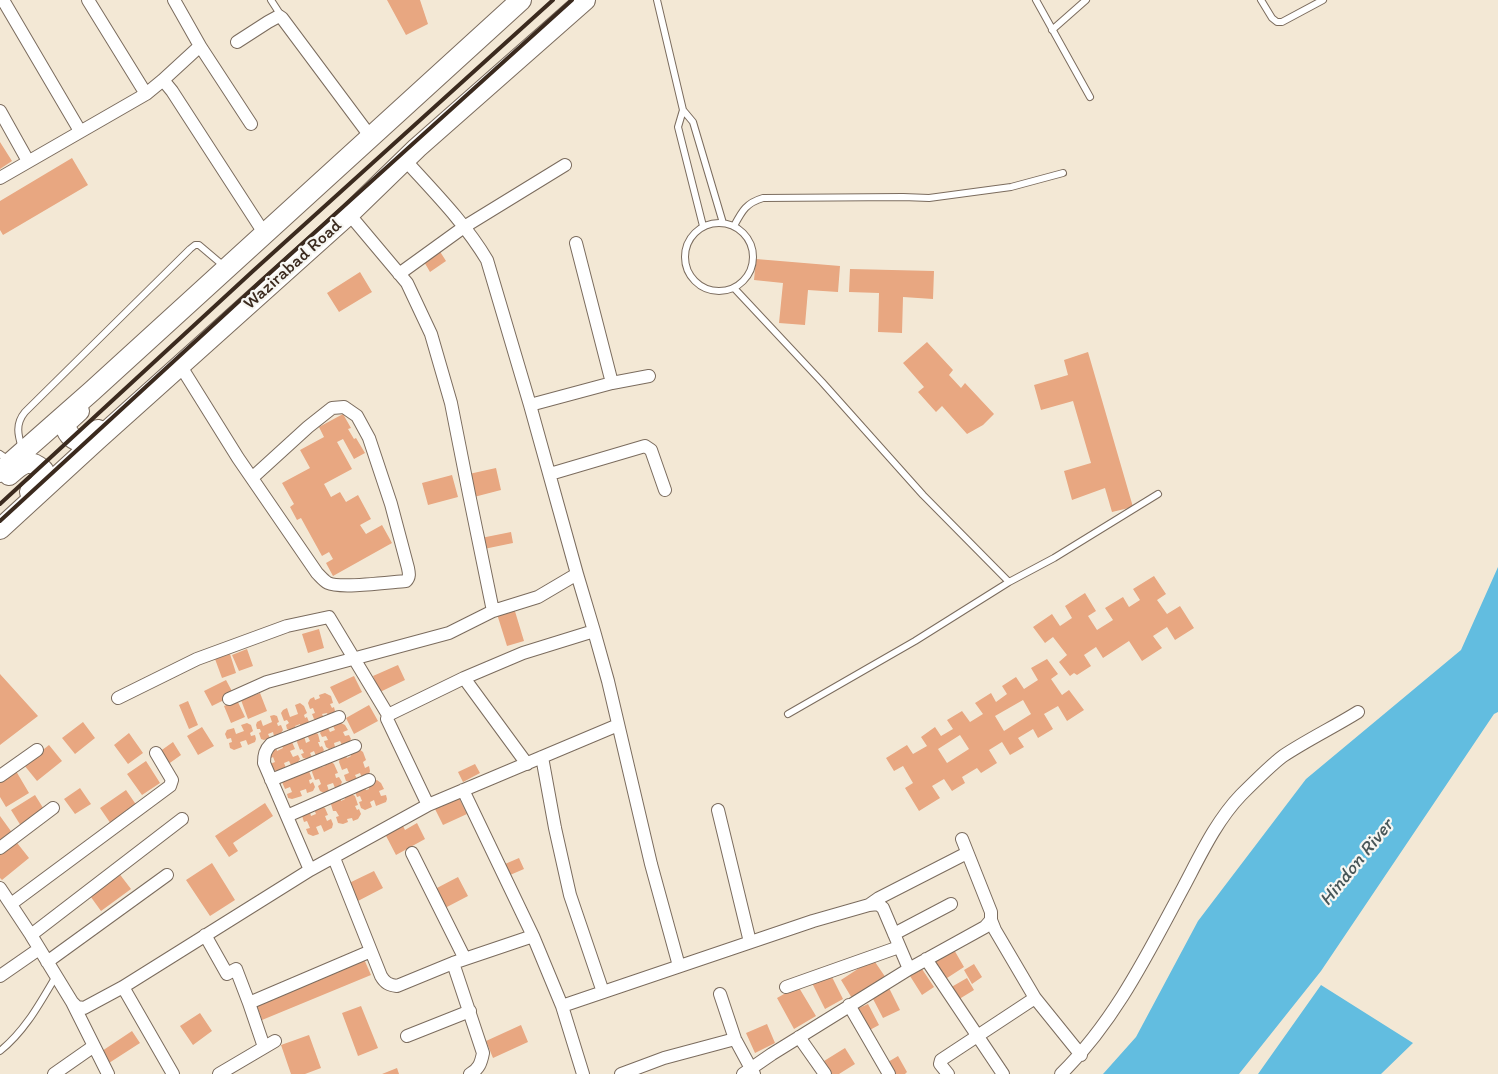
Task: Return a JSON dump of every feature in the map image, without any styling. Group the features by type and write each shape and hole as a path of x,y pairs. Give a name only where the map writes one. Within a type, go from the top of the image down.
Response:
{"highway":[{"path":"9,460 92,391 521,0"},
{"name":"Wazirabad Road","path":"0,529 349,214 405,160 585,0"},
{"path":"92,391 89,402 66,423 68,433 72,438 81,442 107,423 116,423"},
{"path":"0,483 19,467 27,463 35,463 43,470 44,477 39,485 20,501 17,514"}],"street":[{"path":"3,0 80,131"},
{"path":"88,0 146,94"},
{"path":"174,0 200,46 251,124"},
{"path":"237,42 279,16 282,18 370,136"},
{"path":"0,178 146,94 200,46"},
{"path":"162,80 172,91 264,233"},
{"path":"1,116 28,161"},
{"path":"405,160 478,244 487,260 594,631 650,864 680,966"},
{"path":"399,274 464,227 565,165"},
{"path":"349,214 407,283 431,334 451,403 493,611"},
{"path":"576,243 612,383"},
{"path":"180,365 252,478 316,573 330,584 341,586 406,580 408,578 410,574 396,522 372,446 357,416 344,407 332,408 308,427 252,478"},
{"path":"530,405 612,383 649,376"},
{"path":"550,474 645,446 651,450 665,490"},
{"path":"229,699 268,682 449,633 493,611 538,597 577,574"},
{"path":"118,698 197,659 287,626 329,617 388,715 387,719 428,806"},
{"path":"388,715 464,678 523,653 594,631"},
{"path":"464,678 526,764"},
{"path":"1062,1074 1081,1055 1109,1018 1150,948 1202,851 1241,795 1282,757 1358,712"},
{"path":"310,870 270,780 264,763 264,756 266,749 271,744 340,717"},
{"path":"72,1002 77,1007 84,1008 123,987 310,870 428,806 618,725"},
{"path":"270,780 354,746"},
{"path":"0,776 37,750"},
{"path":"11,904 170,786 172,780 156,753"},
{"path":"542,757 570,895 603,992"},
{"path":"287,816 369,780"},
{"path":"463,790 533,936 562,1006 583,1074"},
{"path":"0,848 53,808"},
{"path":"718,810 750,942"},
{"path":"32,935 182,819"},
{"path":"962,839 995,930 1035,998 1081,1055"},
{"path":"869,905 967,852"},
{"path":"412,853 459,961 470,1011 484,1052 477,1070 470,1074"},
{"path":"334,858 381,976 390,985 397,986 459,961 533,936"},
{"path":"47,962 167,875"},
{"path":"0,888 32,935 72,1002 108,1074"},
{"path":"562,1006 813,921 878,904 881,906 909,969"},
{"path":"894,934 951,904"},
{"path":"720,994 749,1072 849,1005 926,959 985,927 991,920"},
{"path":"205,935 227,974 236,969 249,1003 269,1044 219,1074"},
{"path":"786,987 899,947"},
{"path":"0,976 39,949"},
{"path":"249,1003 371,951"},
{"path":"926,959 1003,1074"},
{"path":"123,987 173,1074"},
{"path":"948,1074 940,1064 941,1060 1035,998"},
{"path":"849,1005 889,1074"},
{"path":"407,1036 470,1011"},
{"path":"799,1037 825,1074"},
{"path":"621,1074 664,1058 735,1038"},
{"path":"54,1074 94,1046"}],"lane":[{"path":"271,0 282,18"},
{"path":"657,0 683,110 693,122 723,223"},
{"path":"1036,0 1090,97"},
{"path":"1052,30 1086,0"},
{"path":"1261,0 1272,18 1277,22 1282,22 1323,0"},
{"path":"683,110 678,127 703,226"},
{"path":"734,226 741,212 752,201 763,198 936,197 1011,187 1063,173"},
{"path":"712,223 723,223 734,226 746,236 752,250 752,265 746,278 734,288 719,292 704,289 692,279 685,266 685,250 692,237 703,226 712,223"},
{"path":"9,460 21,417 25,412 190,248 199,245 226,267"},
{"path":"734,288 924,495 1009,582"},
{"path":"788,714 915,641 1009,582 1054,558 1158,494"},
{"path":"0,1051 23,1028 56,976"}],"water":[{"name":"Hindon River","path":"1498,567 1498,712 1494,714 1321,971 1239,1074 1103,1074 1136,1037 1198,921 1306,779 1461,650"},
{"path":"1321,985 1413,1043 1381,1074 1258,1074"}],"building":[{"path":"387,0 420,0 428,24 406,35"},
{"path":"0,142 12,161 0,169"},
{"path":"72,158 88,185 3,235 0,230 0,201"},
{"path":"439,250 446,261 430,272 423,260"},
{"path":"756,259 840,266 838,292 808,290 805,325 779,323 783,283 754,280"},
{"path":"850,269 934,271 933,299 903,297 902,333 878,332 879,293 849,292"},
{"path":"360,272 372,292 339,312 327,293"},
{"path":"927,342 953,370 949,375 961,388 965,383 994,414 983,425 967,434 942,406 936,412 918,392 924,387 903,363"},
{"path":"1088,352 1133,507 1112,512 1105,488 1072,500 1064,471 1091,463 1073,401 1041,410 1034,385 1068,375 1064,360"},
{"path":"343,414 351,428 348,429 365,453 354,459 343,439 337,442 352,469 324,484 331,497 340,492 346,502 358,495 371,519 360,525 366,534 382,525 392,543 333,576 326,563 333,559 329,552 322,556 301,518 297,520 290,507 294,504 282,483 310,468 300,450 324,437 319,427"},
{"path":"496,468 501,490 474,497 469,474"},
{"path":"452,475 458,497 428,505 422,483"},
{"path":"511,532 513,543 484,549 481,538"},
{"path":"1154,576 1166,594 1157,600 1167,614 1180,606 1194,628 1175,640 1167,627 1153,636 1162,648 1142,661 1129,641 1103,658 1096,647 1084,655 1091,666 1077,675 1074,673 1070,676 1059,662 1067,655 1053,637 1045,643 1033,627 1052,614 1060,626 1072,618 1065,606 1085,593 1096,611 1088,616 1097,630 1113,620 1105,608 1123,597 1129,607 1140,600 1133,589"},
{"path":"514,608 524,641 507,646 497,614"},
{"path":"319,629 324,648 308,653 302,634"},
{"path":"247,649 253,666 239,671 232,655"},
{"path":"230,654 236,673 222,678 215,659"},
{"path":"1047,659 1058,674 1051,679 1062,695 1069,690 1084,710 1067,721 1058,706 1044,714 1053,729 1038,738 1033,729 1018,738 1024,747 1010,755 1002,742 989,750 997,763 981,773 977,768 962,777 965,783 952,791 944,779 932,786 940,798 919,811 905,788 913,783 903,766 894,771 886,758 907,745 913,754 927,746 921,737 935,727 941,736 953,729 947,720 962,711 970,722 983,714 975,703 991,693 996,702 1007,694 1002,686 1016,677 1024,689 1038,680 1031,668","holes":["1023,700 1031,714 1004,731 995,716","960,735 969,749 947,763 938,749"]},
{"path":"398,665 405,680 380,692 373,676"},
{"path":"0,674 38,716 0,745"},
{"path":"354,676 362,692 339,704 330,687"},
{"path":"226,680 234,695 212,706 204,691"},
{"path":"260,693 267,711 248,719 241,700"},
{"path":"325,693 331,696 333,703 330,704 332,708 334,707 335,711 333,715 322,714 324,718 314,719 312,714 315,713 313,708 310,709 308,703 310,699 314,697 315,700 320,698 319,695"},
{"path":"237,700 245,717 231,723 224,706"},
{"path":"188,701 198,725 189,729 179,705"},
{"path":"300,703 304,706 307,713 304,715 309,722 301,728 300,724 295,726 296,730 292,731 287,729 286,725 289,723 287,720 284,721 281,713 287,708 290,717 298,714 295,705"},
{"path":"369,705 378,721 354,734 346,718"},
{"path":"270,716 277,716 278,726 281,725 283,730 274,736 273,732 268,734 270,738 261,739 260,729 257,729 256,725 257,722 261,720 263,726 272,722"},
{"path":"83,722 95,738 75,754 62,738"},
{"path":"247,723 251,725 253,731 250,733 251,736 255,735 255,742 248,745 246,740 240,742 242,747 234,750 230,748 229,743 232,742 231,738 227,739 225,734 227,730 234,728 236,734 244,731 241,725"},
{"path":"341,723 348,730 343,732 345,736 349,735 351,739 342,745 340,741 334,743 335,747 329,749 324,741 328,740 326,736 322,737 320,733 328,728 330,732 335,730 333,726"},
{"path":"202,727 214,746 198,755 187,736"},
{"path":"314,732 318,734 320,742 318,742 324,750 316,756 314,751 310,753 312,757 303,758 301,754 304,753 302,749 300,750 297,742 298,739 304,736 306,743 310,741 307,735"},
{"path":"129,733 143,753 128,764 114,745"},
{"path":"289,741 292,742 295,749 290,751 293,757 298,755 300,759 291,765 289,761 284,763 286,768 277,771 273,770 270,764 275,762 273,757 269,759 267,754 276,747 277,751 283,748 281,745"},
{"path":"173,742 181,755 167,765 159,752"},
{"path":"49,745 62,761 37,781 24,765"},
{"path":"359,749 363,752 366,760 363,762 365,768 369,766 369,774 362,778 360,773 355,775 357,779 350,782 346,781 344,775 349,773 347,768 342,770 339,762 340,757 345,755 347,758 351,756 350,753"},
{"path":"146,761 160,783 142,795 127,774"},
{"path":"330,761 334,764 338,773 335,774 336,778 339,777 342,782 340,786 335,788 333,783 327,785 329,791 324,793 320,791 318,786 321,784 319,779 315,780 312,772 313,768 325,766 324,763"},
{"path":"475,764 480,773 463,782 458,772"},
{"path":"306,769 309,771 312,779 309,780 310,784 313,782 315,787 313,791 307,793 306,789 300,791 302,796 292,799 288,798 287,794 292,792 290,787 285,789 282,782"},
{"path":"16,771 29,793 6,807 0,797 0,781"},
{"path":"377,780 384,789 379,791 381,796 386,795 386,802 376,806 374,800 370,802 372,807 365,810 361,808 359,802 362,801 355,792 364,785 366,790 369,789 367,784"},
{"path":"80,788 91,804 75,814 64,799"},
{"path":"126,790 137,806 111,824 100,808"},
{"path":"350,793 355,796 358,805 355,806 361,814 358,819 353,821 352,818 347,819 348,822 343,824 338,823 336,817 339,816 336,811 333,811 331,804 333,799 340,796 341,801 345,799 344,795"},
{"path":"457,794 467,814 443,825 433,805"},
{"path":"35,795 45,811 21,826 11,810"},
{"path":"265,803 273,816 233,843 238,851 229,857 215,836"},
{"path":"319,805 325,808 328,815 325,816 327,821 331,819 333,824 332,828 324,832 321,825 316,827 319,834 313,836 308,834 306,829 310,828 307,821 304,822 302,816 309,809 311,816 316,814 313,807"},
{"path":"0,816 13,834 0,843"},
{"path":"401,822 405,830 417,823 425,839 396,855 384,832"},
{"path":"14,839 29,858 2,880 0,878 0,850"},
{"path":"519,858 524,869 510,875 505,864"},
{"path":"212,863 235,900 210,916 186,880"},
{"path":"374,871 383,888 356,902 347,884"},
{"path":"118,872 131,889 101,911 88,893"},
{"path":"458,877 468,896 445,908 435,889"},
{"path":"953,948 964,967 944,980 932,962"},
{"path":"364,959 371,975 262,1020 256,1003"},
{"path":"873,959 886,978 853,1000 841,980"},
{"path":"974,964 982,977 972,984 964,970"},
{"path":"922,969 934,987 922,995 910,976"},
{"path":"830,973 843,999 825,1009 812,983"},
{"path":"967,978 974,990 956,1001 948,989"},
{"path":"798,986 816,1016 794,1029 777,998"},
{"path":"889,988 900,1010 883,1018 872,997"},
{"path":"868,1004 879,1025 868,1031 857,1009"},
{"path":"361,1006 378,1048 358,1056 342,1013"},
{"path":"200,1013 212,1031 193,1045 180,1026"},
{"path":"767,1024 775,1043 755,1053 746,1033"},
{"path":"521,1025 528,1042 493,1058 486,1041"},
{"path":"132,1031 140,1043 109,1063 102,1051"},
{"path":"309,1035 321,1068 305,1074 291,1074 281,1045"},
{"path":"845,1048 855,1064 839,1074 832,1074 824,1061"},
{"path":"898,1056 907,1072 905,1074 895,1074 888,1062"},
{"path":"397,1068 399,1074 382,1074"}],"railway":[{"path":"0,504 253,271 553,0"},
{"path":"0,521 261,281 572,0"}]}
